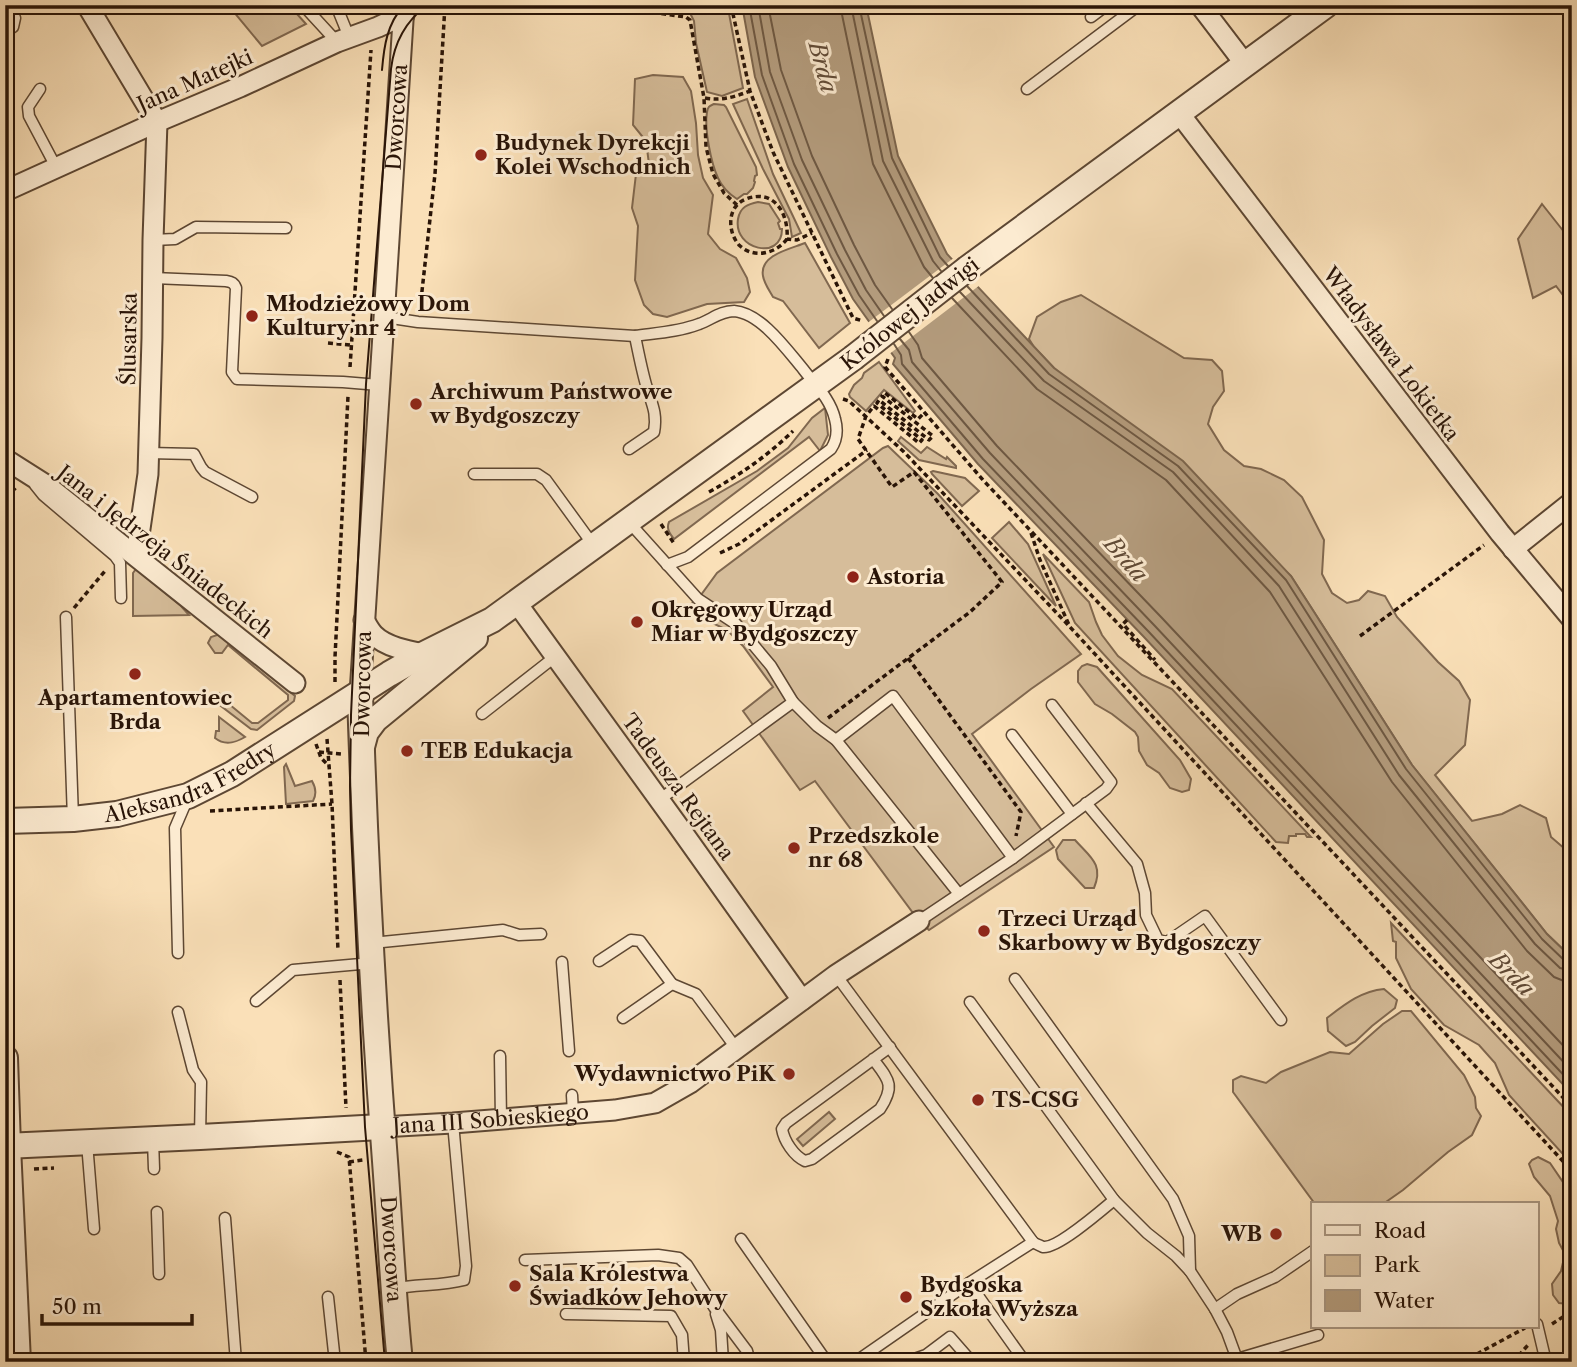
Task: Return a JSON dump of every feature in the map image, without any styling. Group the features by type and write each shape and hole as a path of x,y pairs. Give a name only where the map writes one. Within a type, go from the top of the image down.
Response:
{"street":[{"path":"87,5 158,122"},
{"path":"1200,5 1245,64"},
{"name":"Królowej Jadwigi","path":"360,694 424,654 492,620 853,358 968,268 1325,5"},
{"name":"Jana Matejki","path":"5,191 408,9"},
{"name":"Dworcowa","path":"400,1362 381,1127 360,694 379,385 408,9"},
{"name":"Władysława Łokietka","path":"1179,113 1500,533 1572,619"},
{"name":"Ślusarska","path":"136,556 148,474 158,122"},
{"name":"Jana i Jędrzeja Śniadeckich","path":"5,459 46,485 295,683"},
{"path":"1513,549 1572,502"},
{"name":"Tadeusza Rejtana","path":"516,602 802,1000"},
{"path":"364,620 375,636 387,643 424,654"},
{"name":"Królowej Jadwigi","path":"361,747 366,732 375,720 470,644 492,620"},
{"name":"Aleksandra Fredry","path":"5,821 74,819 184,805 360,694"},
{"name":"Jana III Sobieskiego","path":"7,1146 453,1123 501,1119 572,1105 615,1110 655,1102 690,1083 836,975 919,921"},
{"path":"5,1058 18,1362"}],"lane":[{"path":"5,32 13,27 15,18 10,5"},
{"path":"303,5 343,40"},
{"path":"336,5 343,40"},
{"path":"1091,17 1107,5"},
{"path":"1027,89 1139,5"},
{"path":"40,89 28,107 29,116 56,167"},
{"path":"153,240 175,239 196,227 286,228"},
{"path":"153,278 226,281 235,285 232,372 237,379 379,385"},
{"path":"384,317 418,322 635,336 670,332 699,324 723,312 737,311 772,332 827,399 835,418 836,440 831,449 688,557 667,565"},
{"path":"629,449 654,432 656,421 635,336"},
{"path":"148,453 194,454 205,472 252,497"},
{"path":"27,473 43,495 115,556 120,563 121,598"},
{"path":"474,474 537,474 546,480 594,546"},
{"path":"628,522 698,599 736,624 771,666 793,702 836,740 959,894"},
{"path":"66,617 74,819"},
{"path":"482,714 556,656"},
{"path":"836,740 893,696 1013,858"},
{"path":"659,800 793,702"},
{"path":"919,921 1013,858 1111,782 1052,705"},
{"path":"1012,735 1072,814"},
{"path":"1086,803 1137,864 1145,893 1146,915 1158,940 1167,942 1205,916 1282,1020"},
{"path":"178,953 175,828 184,805"},
{"path":"256,1001 293,970 339,965 372,953 503,930 519,935 541,934"},
{"path":"599,961 631,940 640,941 672,984 696,994 736,1048"},
{"path":"562,962 569,1051"},
{"path":"836,975 1033,1242 1043,1247 1052,1246 1114,1200"},
{"path":"1015,979 1173,1199 1189,1236 1190,1271"},
{"path":"623,1018 672,984"},
{"path":"970,1002 1114,1200 1190,1271 1215,1309 1238,1360 1318,1335"},
{"path":"178,1012 193,1070 201,1082 200,1137"},
{"path":"873,1059 890,1086 880,1109 812,1159 805,1161 798,1158 783,1137 782,1129 786,1123 873,1059 890,1047"},
{"path":"500,1056 501,1119"},
{"path":"393,1289 452,1284 464,1280 466,1266 453,1123"},
{"path":"153,1139 154,1169"},
{"path":"88,1143 94,1229"},
{"path":"157,1212 159,1274"},
{"path":"225,1218 236,1362"},
{"path":"741,1239 827,1362"},
{"path":"855,1362 1033,1242"},
{"path":"1215,1309 1237,1294 1275,1277 1311,1252"},
{"path":"526,1260 658,1255 678,1258 687,1265 714,1307 747,1350 750,1362"},
{"path":"970,1283 1025,1362"},
{"path":"328,1297 335,1362"},
{"path":"714,1307 721,1331 723,1362"},
{"path":"566,1314 671,1316 682,1335 684,1362"},
{"path":"1538,1328 1546,1362"},
{"path":"906,1362 926,1355 950,1337 971,1361 969,1362"}],"path":[{"path":"418,322 435,174 445,5"},
{"path":"582,5 636,8 690,20 704,98 706,147 713,174 724,193 737,205"},
{"path":"645,5 687,8 711,5"},
{"path":"731,5 750,92 773,152 853,318 863,321"},
{"path":"335,687 351,345 368,67"},
{"path":"704,98 729,99 750,92"},
{"path":"749,197 770,199 784,214 788,226 787,239 773,251 751,251 740,245 733,233 730,221 733,211 740,202 749,197"},
{"path":"787,239 797,240 812,233"},
{"path":"852,328 857,319"},
{"path":"328,343 351,345"},
{"path":"889,358 885,367 983,480 1572,1107"},
{"path":"817,726 970,612 1002,582 914,472 892,487 858,439 866,416 874,406 919,443 922,440 877,403 879,400 929,440 933,436 882,396 885,393 918,419 924,413"},
{"path":"875,424 1070,628 1572,1171"},
{"path":"5,496 14,489 24,496"},
{"path":"1030,531 1070,628"},
{"path":"1360,636 1500,533"},
{"path":"66,617 108,567"},
{"path":"1127,620 1123,624 1155,660 1153,662"},
{"path":"908,658 1021,812 1013,858"},
{"path":"329,766 347,1116 334,1121 334,1130 336,1152 349,1157 366,1362"},
{"path":"184,805 200,812 332,804"},
{"path":"1538,1328 1572,1311"},
{"path":"1462,1362 1525,1328"}],"green space":[{"path":"228,5 289,5 306,24 262,46"},
{"path":"728,8 743,88 722,96 707,92 694,21 690,13"},
{"path":"653,75 683,77 691,91 698,155 703,178 713,195 708,234 720,249 736,258 747,278 750,292 744,302 707,304 667,317 653,314 644,305 635,280 638,226 632,208 636,174 649,164 646,141 633,125 635,79"},
{"path":"747,99 773,174 801,233 792,237 789,219 733,104"},
{"path":"714,104 726,107 756,167 757,175 753,188 737,199 726,190 715,172 706,119 709,106"},
{"path":"758,202 769,204 782,229 780,239 767,248 750,244 738,230 738,219 743,209"},
{"path":"1542,204 1572,242 1572,307 1556,286 1533,298 1518,239"},
{"path":"805,243 850,323 819,348 783,301 773,297 763,276 763,269 771,258"},
{"path":"1081,295 1184,358 1212,360 1222,371 1224,391 1213,407 1208,424 1224,450 1244,466 1261,469 1284,480 1302,497 1324,540 1322,574 1332,593 1347,603 1359,600 1368,591 1385,596 1397,617 1459,681 1470,700 1465,745 1435,775 1472,821 1502,814 1520,805 1546,818 1551,837 1572,855 1572,958 1547,934 1412,765 1291,576 1054,368 1034,347 1029,339 1037,317 1061,302"},
{"path":"879,362 915,411 913,413 884,390 866,411 850,397 854,385"},
{"path":"825,408 828,435 820,451 809,437 674,539 668,529 669,522 757,471 788,448 812,418"},
{"path":"901,437 921,453 927,447 946,459 947,457 956,468 919,460 898,441"},
{"path":"888,446 938,494 1081,654 972,734 1054,847 929,930 919,921 815,781 800,790 743,711 773,687 743,646 727,630 684,609 698,599 717,573"},
{"path":"933,471 965,478 979,491 962,506 932,474"},
{"path":"1009,522 1028,544 1056,606 992,538"},
{"path":"1043,554 1089,602 1102,635 1118,656 1142,675 1172,689 1311,837 1296,834 1289,836 1288,843 1276,842 1075,623"},
{"path":"136,569 189,615 133,616 133,573"},
{"path":"220,634 295,696 294,701 257,730 251,729 217,703 213,696 219,693 252,723 258,723 288,700 288,695 228,645 222,653 215,653 208,643 211,637"},
{"path":"1087,664 1097,667 1180,760 1191,779 1189,790 1182,792 1170,788 1159,773 1147,765 1139,751 1135,732 1095,704 1078,682 1078,671"},
{"path":"219,717 245,737 230,743 215,738 216,731 219,731"},
{"path":"286,764 295,786 312,781 316,791 313,801 286,804"},
{"path":"1063,840 1075,840 1094,861 1097,880 1094,888 1085,888 1058,859 1056,850"},
{"path":"1391,923 1569,1113 1572,1122 1572,1164 1509,1095 1495,1063 1479,1045 1444,1025 1411,989 1396,958 1396,942 1393,941"},
{"path":"1384,989 1397,1000 1395,1008 1355,1042 1346,1046 1328,1031 1327,1018 1333,1013 1360,996"},
{"path":"1402,1011 1411,1011 1464,1075 1481,1116 1472,1135 1386,1202 1314,1202 1233,1092 1233,1080 1241,1076 1266,1083 1281,1072 1330,1052 1349,1054"},
{"path":"829,1112 835,1119 803,1146 797,1139"},
{"path":"1538,1157 1550,1163 1572,1192 1572,1301 1568,1304 1559,1303 1553,1295 1552,1284 1561,1271 1565,1254 1559,1243 1556,1229 1558,1221 1550,1196 1534,1177 1529,1164"}],"water":[{"name":"Brda","path":"742,5 866,5 898,156 947,254 1054,368 1183,461 1291,576 1412,765 1547,934 1572,958 1572,1094 978,464 893,364 895,358 853,299 788,167 755,77"}],"pier":[{"path":"955,257 980,285 888,355 866,324"}],"tram line":[{"path":"382,70 387,36 404,5"},
{"path":"385,1362 365,1127 351,830 351,715 366,384 391,69 402,33 427,5"}],"place":[{"name":"Budynek Dyrekcji Kolei Wschodnich","path":"481,155"},
{"name":"Młodzieżowy Dom Kultury nr 4","path":"252,316"},
{"name":"Archiwum Państwowe w Bydgoszczy","path":"416,404"},
{"name":"Astoria","path":"853,577"},
{"name":"Okręgowy Urząd Miar w Bydgoszczy","path":"637,622"},
{"name":"Apartamentowiec Brda","path":"135,674"},
{"name":"TEB Edukacja","path":"407,751"},
{"name":"Przedszkole nr 68","path":"794,848"},
{"name":"Trzeci Urząd Skarbowy w Bydgoszczy","path":"984,931"},
{"name":"Wydawnictwo PiK","path":"789,1074"},
{"name":"TS-CSG","path":"978,1100"},
{"name":"WB","path":"1276,1234"},
{"name":"Sala Królestwa Świadków Jehowy","path":"515,1286"},
{"name":"Bydgoska Szkoła Wyższa","path":"906,1297"}]}
